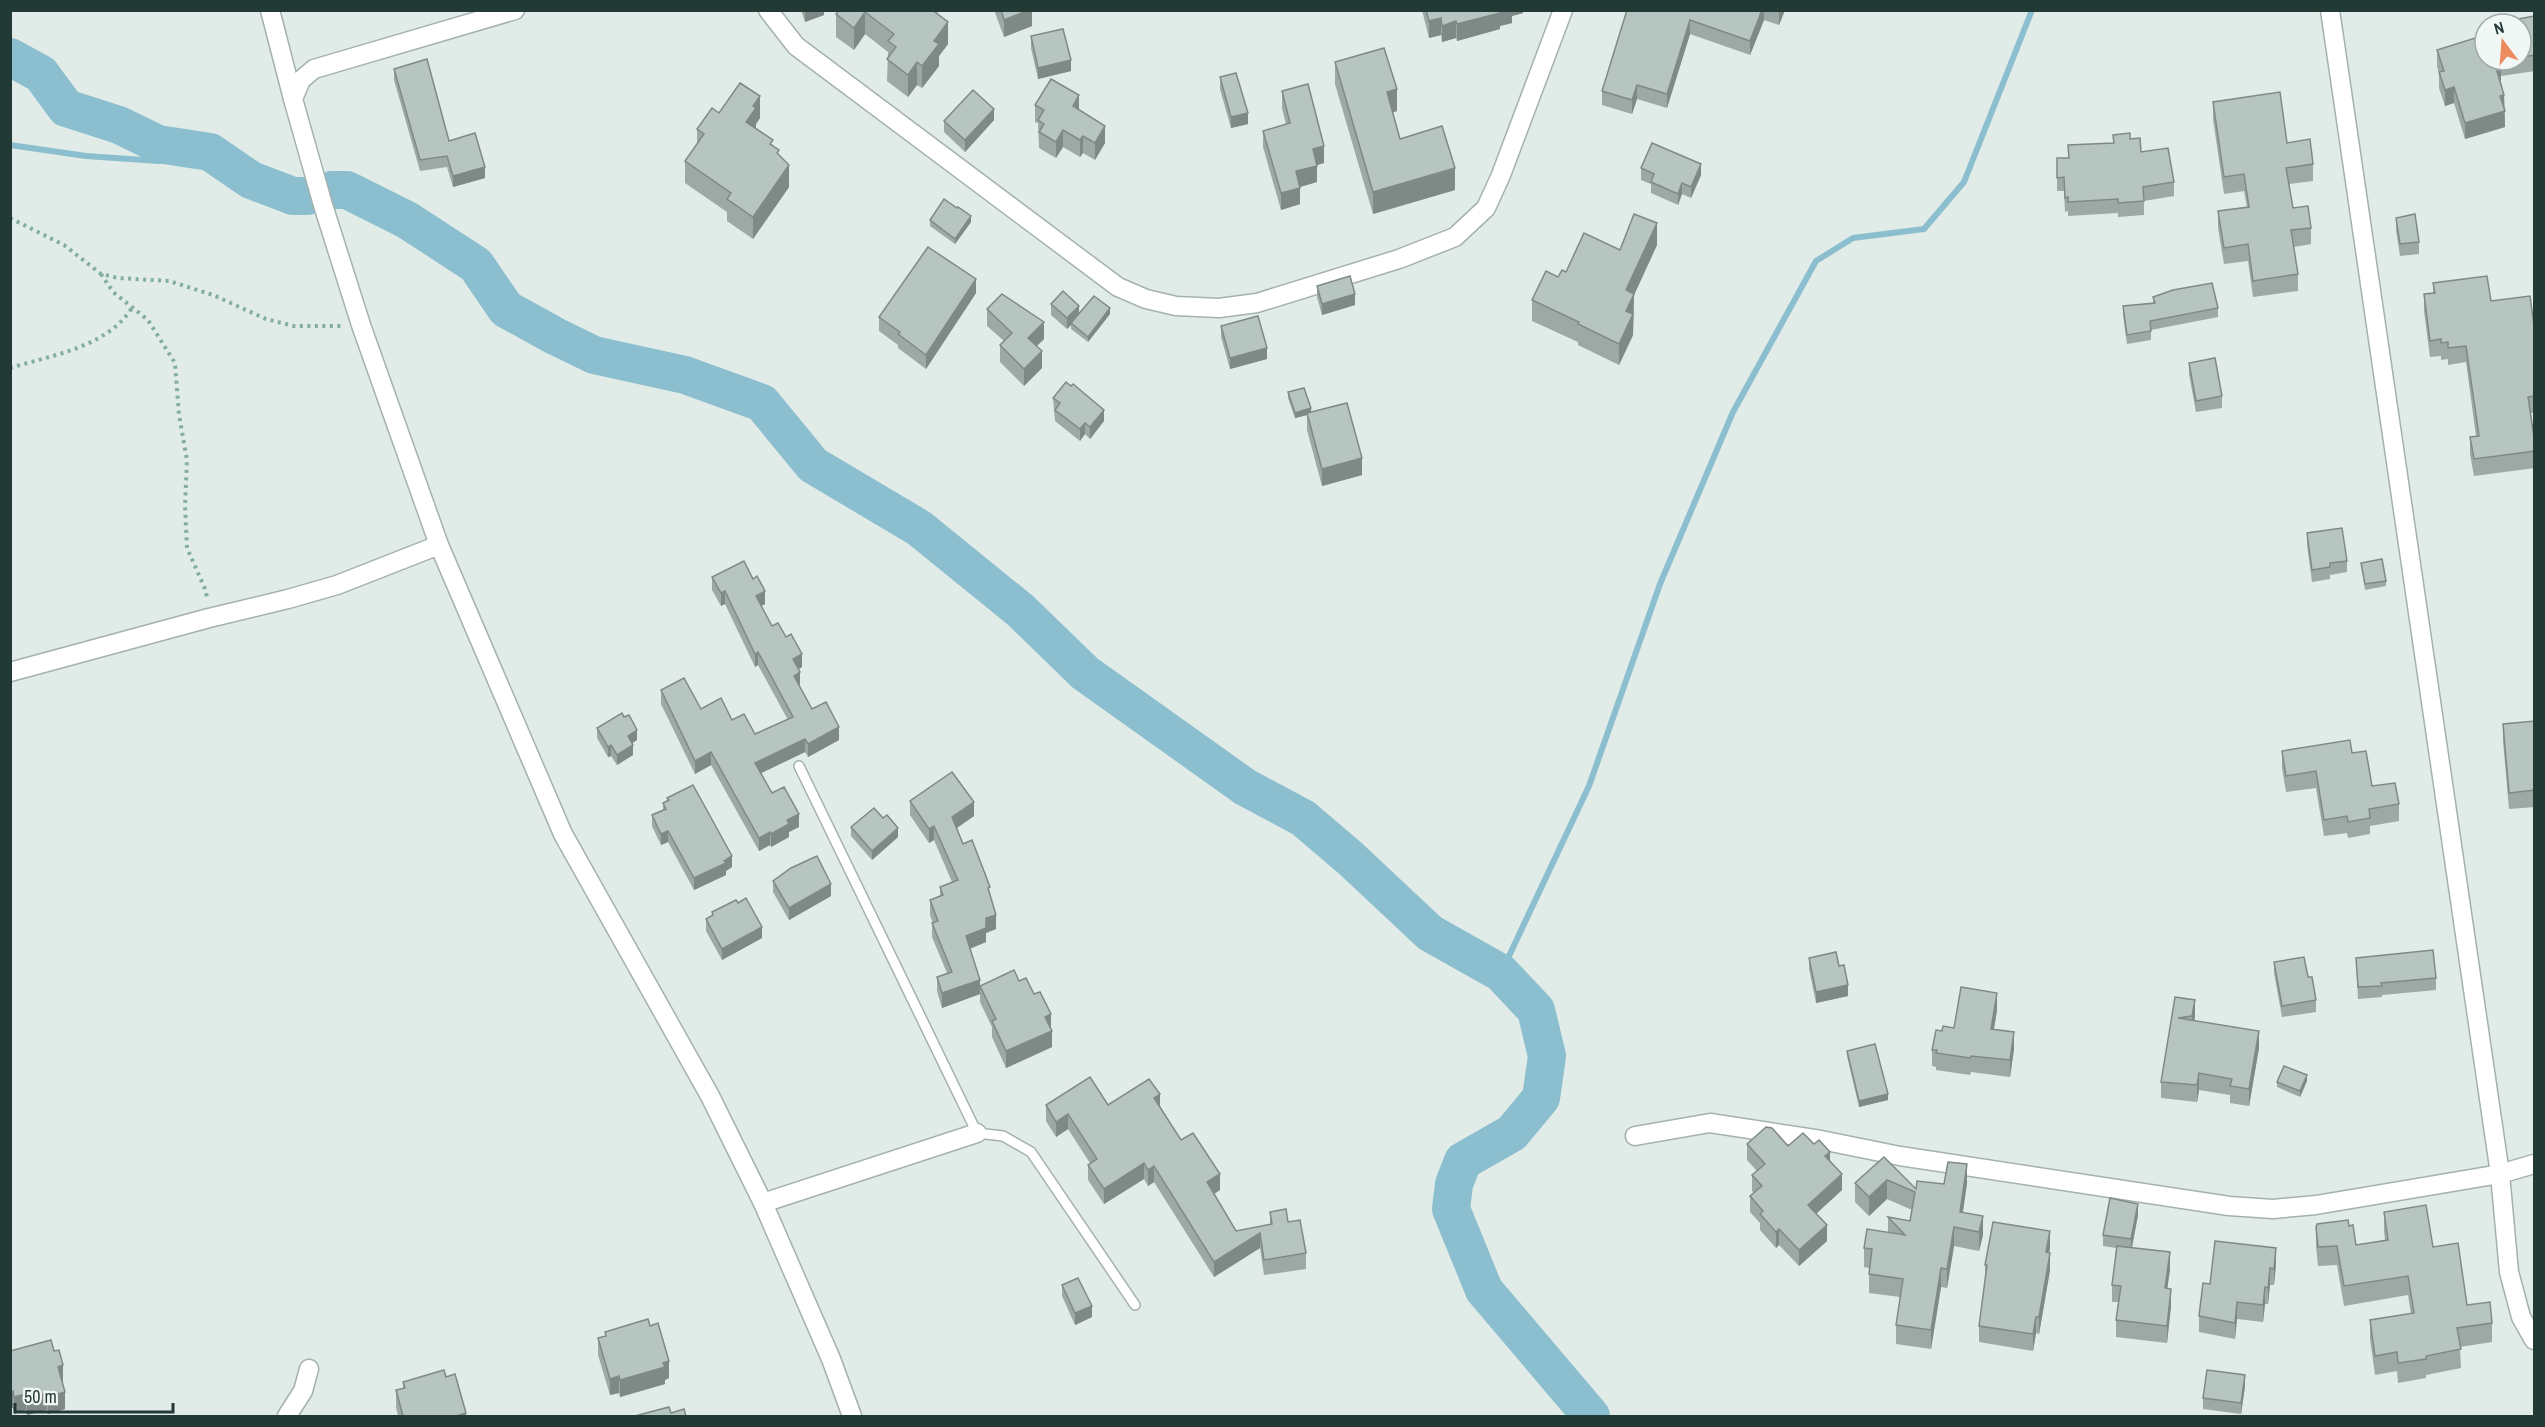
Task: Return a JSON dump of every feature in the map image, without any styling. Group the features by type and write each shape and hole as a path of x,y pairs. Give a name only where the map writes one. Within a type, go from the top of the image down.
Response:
{"street":[{"path":"270,10 323,205 361,325 439,545 563,834 710,1096 763,1203 831,1359 852,1416"},
{"path":"294,99 301,80 314,69 515,10"},
{"path":"768,10 796,46 1118,287 1146,299 1176,306 1219,308 1257,303 1399,259 1455,237 1486,208 1501,175 1563,10"},
{"path":"2330,10 2500,1174 2509,1272 2521,1317 2535,1340"},
{"path":"10,672 337,585 439,545"},
{"path":"1635,1136 1710,1123 1959,1165 2229,1206 2273,1209 2316,1205 2500,1174 2535,1164"},
{"path":"763,1203 977,1133"},
{"path":"287,1416 303,1391 309,1369"}],"lane":[{"path":"799,766 977,1133 1003,1136 1031,1152 1135,1305"}],"path":[{"path":"10,218 64,245 101,274 113,292 148,320 175,363 179,416 187,460 185,506 187,548 206,591 209,618"},
{"path":"101,274 118,278 169,281 213,294 266,319 294,326 361,325"},
{"path":"10,368 75,349 111,331 125,321 133,306"}],"building":[{"path":"839,10 936,10 935,12 948,22 934,41 939,44 922,66 917,62 908,75 887,59 896,47 888,41 894,34 865,12 854,28 836,14"},
{"path":"1001,10 1029,10 1004,20"},
{"path":"1426,10 1500,10 1500,13 1457,24 1456,21 1442,26 1441,18 1429,21"},
{"path":"1627,10 1762,10 1750,41 1690,20 1667,94 1637,85 1632,100 1602,91"},
{"path":"2533,16 2535,16 2535,55 2533,55"},
{"path":"1063,29 1071,60 1038,68 1031,36"},
{"path":"2473,39 2473,72 2497,72 2504,95 2500,96 2505,111 2465,123 2454,87 2445,90 2439,72 2444,71 2437,50"},
{"path":"1384,48 1397,89 1387,92 1400,139 1442,126 1455,168 1373,192 1335,62"},
{"path":"427,59 449,141 475,133 485,167 453,176 447,156 420,160 394,69"},
{"path":"1236,73 1248,113 1231,117 1220,77"},
{"path":"1051,79 1079,95 1073,106 1105,126 1095,143 1083,136 1080,140 1063,130 1056,142 1039,132 1044,124 1038,120 1044,110 1035,105"},
{"path":"740,83 760,96 753,106 756,108 746,122 773,140 770,144 779,150 777,153 789,165 753,217 727,199 731,193 685,161 704,134 697,129 712,108 719,113"},
{"path":"1308,84 1324,146 1313,149 1317,166 1296,171 1300,188 1281,193 1263,131 1290,123 1282,91"},
{"path":"973,90 994,109 965,140 944,121"},
{"path":"2280,92 2287,143 2310,139 2313,164 2286,168 2293,208 2308,206 2311,228 2291,230 2298,274 2253,281 2248,244 2224,248 2218,211 2249,207 2244,174 2224,177 2213,102"},
{"path":"2130,133 2130,139 2140,138 2141,152 2168,148 2174,182 2143,187 2144,201 2118,203 2118,199 2068,202 2068,197 2065,198 2064,177 2057,178 2057,158 2069,158 2068,145 2114,143 2113,135"},
{"path":"1652,143 1701,164 1691,187 1682,183 1678,194 1651,182 1654,174 1641,168"},
{"path":"944,199 971,216 955,239 930,220"},
{"path":"1634,214 1657,223 1626,290 1634,294 1626,311 1633,314 1619,344 1532,300 1546,271 1558,277 1562,270 1566,272 1584,233 1620,250"},
{"path":"2415,214 2419,242 2400,244 2396,218"},
{"path":"928,247 976,279 926,355 879,317"},
{"path":"1350,276 1355,294 1322,304 1317,286"},
{"path":"2487,276 2491,301 2530,296 2535,333 2535,396 2528,397 2535,451 2474,459 2470,437 2479,436 2466,346 2448,348 2448,342 2441,343 2441,339 2430,341 2424,294 2435,293 2433,283"},
{"path":"2212,283 2218,308 2150,321 2151,331 2127,335 2123,306 2155,303 2153,297 2173,290"},
{"path":"1063,291 1079,306 1067,318 1051,304"},
{"path":"1002,294 1044,322 1028,338 1042,351 1024,369 1000,345 1012,333 987,309"},
{"path":"1094,296 1110,308 1088,337 1071,323"},
{"path":"1258,316 1267,348 1230,358 1221,326"},
{"path":"2215,358 2222,396 2196,401 2189,363"},
{"path":"1066,382 1071,386 1073,384 1104,410 1090,427 1085,423 1080,429 1055,410 1060,403 1053,398"},
{"path":"1304,388 1311,408 1295,413 1288,392"},
{"path":"1347,403 1362,458 1322,469 1307,413"},
{"path":"2342,528 2347,561 2330,563 2330,567 2312,570 2307,533"},
{"path":"2382,559 2386,581 2365,584 2361,563"},
{"path":"744,561 753,579 757,576 765,591 756,596 772,626 778,623 786,637 791,634 802,654 793,659 800,672 794,676 812,709 826,702 839,727 808,744 805,739 755,763 772,793 784,787 799,814 787,820 789,824 759,838 711,752 695,761 661,690 684,678 701,709 721,698 732,720 744,714 755,734 793,717 758,652 755,654 725,591 721,593 712,577"},
{"path":"622,713 624,717 629,715 637,730 628,736 633,745 617,755 611,745 608,747 597,728"},
{"path":"2535,721 2535,790 2509,793 2503,724"},
{"path":"2350,740 2352,753 2366,751 2372,786 2395,783 2399,804 2369,809 2370,818 2348,822 2347,816 2324,820 2316,771 2286,776 2282,751"},
{"path":"952,772 974,802 952,817 963,844 972,840 990,887 988,888 996,915 986,918 986,928 966,936 980,980 942,993 937,977 952,972 932,923 938,921 930,900 943,895 940,887 958,880 934,826 929,829 910,801"},
{"path":"693,785 732,856 724,861 726,863 694,878 668,831 661,834 652,815 666,809 663,803 669,800 667,798"},
{"path":"874,808 883,818 887,815 898,828 872,851 851,827"},
{"path":"817,856 831,884 789,908 773,881 791,868"},
{"path":"746,898 762,927 722,949 706,919 713,915 712,912 736,900 738,903"},
{"path":"2433,950 2436,978 2358,987 2356,958"},
{"path":"1836,952 1839,966 1844,965 1848,985 1816,992 1809,958"},
{"path":"2304,957 2308,977 2312,977 2316,1000 2282,1006 2274,962"},
{"path":"1014,970 1019,981 1026,978 1034,994 1040,992 1051,1014 1045,1017 1052,1031 1006,1051 992,1021 996,1019 980,986"},
{"path":"1961,987 1997,993 1991,1029 2014,1032 2010,1060 1971,1056 1970,1058 1936,1053 1937,1050 1932,1050 1936,1030 1942,1031 1943,1026 1954,1028"},
{"path":"2175,997 2195,1000 2192,1016 2178,1018 2259,1031 2249,1089 2230,1086 2232,1079 2199,1073 2197,1085 2161,1082"},
{"path":"1875,1044 1888,1094 1859,1101 1847,1051"},
{"path":"2284,1066 2307,1075 2300,1091 2277,1082"},
{"path":"1090,1077 1108,1105 1149,1079 1160,1094 1154,1098 1181,1140 1193,1133 1220,1174 1207,1182 1236,1231 1272,1224 1270,1212 1286,1209 1288,1222 1300,1220 1306,1253 1264,1260 1260,1233 1214,1262 1154,1166 1148,1170 1144,1163 1104,1189 1088,1165 1097,1159 1068,1114 1056,1122 1046,1105"},
{"path":"1766,1127 1772,1128 1788,1146 1803,1133 1814,1144 1819,1140 1830,1152 1825,1156 1842,1174 1808,1205 1827,1225 1799,1250 1779,1229 1776,1232 1760,1214 1763,1211 1750,1196 1762,1186 1752,1175 1765,1164 1747,1144"},
{"path":"1884,1157 1916,1189 1917,1181 1944,1184 1948,1162 1967,1164 1960,1212 1983,1216 1979,1232 1954,1227 1947,1269 1941,1268 1931,1330 1896,1325 1903,1279 1869,1274 1872,1249 1864,1248 1867,1229 1905,1235 1888,1217 1910,1221 1915,1192 1887,1180 1869,1197 1855,1183"},
{"path":"2110,1198 2138,1204 2131,1239 2103,1235"},
{"path":"2426,1205 2433,1247 2458,1243 2467,1305 2490,1302 2492,1323 2457,1328 2461,1349 2426,1356 2426,1359 2398,1363 2397,1352 2375,1356 2370,1320 2414,1313 2408,1276 2344,1286 2337,1246 2318,1247 2316,1227 2317,1224 2348,1220 2349,1226 2353,1225 2356,1245 2388,1240 2384,1212"},
{"path":"1993,1222 2050,1231 2046,1252 2050,1253 2039,1317 2036,1317 2033,1334 1979,1326 1987,1265 1985,1265"},
{"path":"2215,1241 2276,1248 2274,1269 2270,1268 2263,1305 2237,1302 2235,1323 2199,1316 2203,1283 2210,1284"},
{"path":"2117,1246 2170,1252 2165,1288 2171,1289 2167,1326 2116,1320 2121,1286 2112,1285"},
{"path":"1078,1278 1092,1306 1075,1313 1062,1285"},
{"path":"648,1319 650,1326 658,1323 669,1361 663,1363 665,1367 620,1380 619,1376 610,1379 598,1338 606,1336 605,1332"},
{"path":"51,1340 54,1351 59,1350 63,1365 58,1367 65,1392 48,1397 47,1393 27,1399 26,1394 14,1397 13,1391 10,1391 10,1351"},
{"path":"444,1370 446,1377 455,1374 466,1413 456,1416 403,1416 396,1390 405,1388 403,1382"},
{"path":"2207,1370 2245,1375 2241,1403 2203,1398"},
{"path":"669,1407 671,1413 684,1409 686,1416 635,1416"}],"waterway":[{"path":"1501,973 1589,786 1660,584 1733,412 1816,261 1853,238 1924,229 1964,182 2032,10"},
{"path":"10,57 41,74 66,108 119,125 158,144 210,152 251,180 293,196 308,196"},
{"path":"10,145 86,156 159,161 210,152"},
{"path":"332,190 347,190 407,220 476,265 506,309 555,336 594,355 685,375 762,403 813,465 919,528 1020,610 1085,673 1245,787 1303,818 1350,858 1430,933 1501,973 1536,1010 1547,1056 1541,1098 1512,1133 1463,1161 1454,1184 1451,1209 1484,1290 1591,1416"}]}
